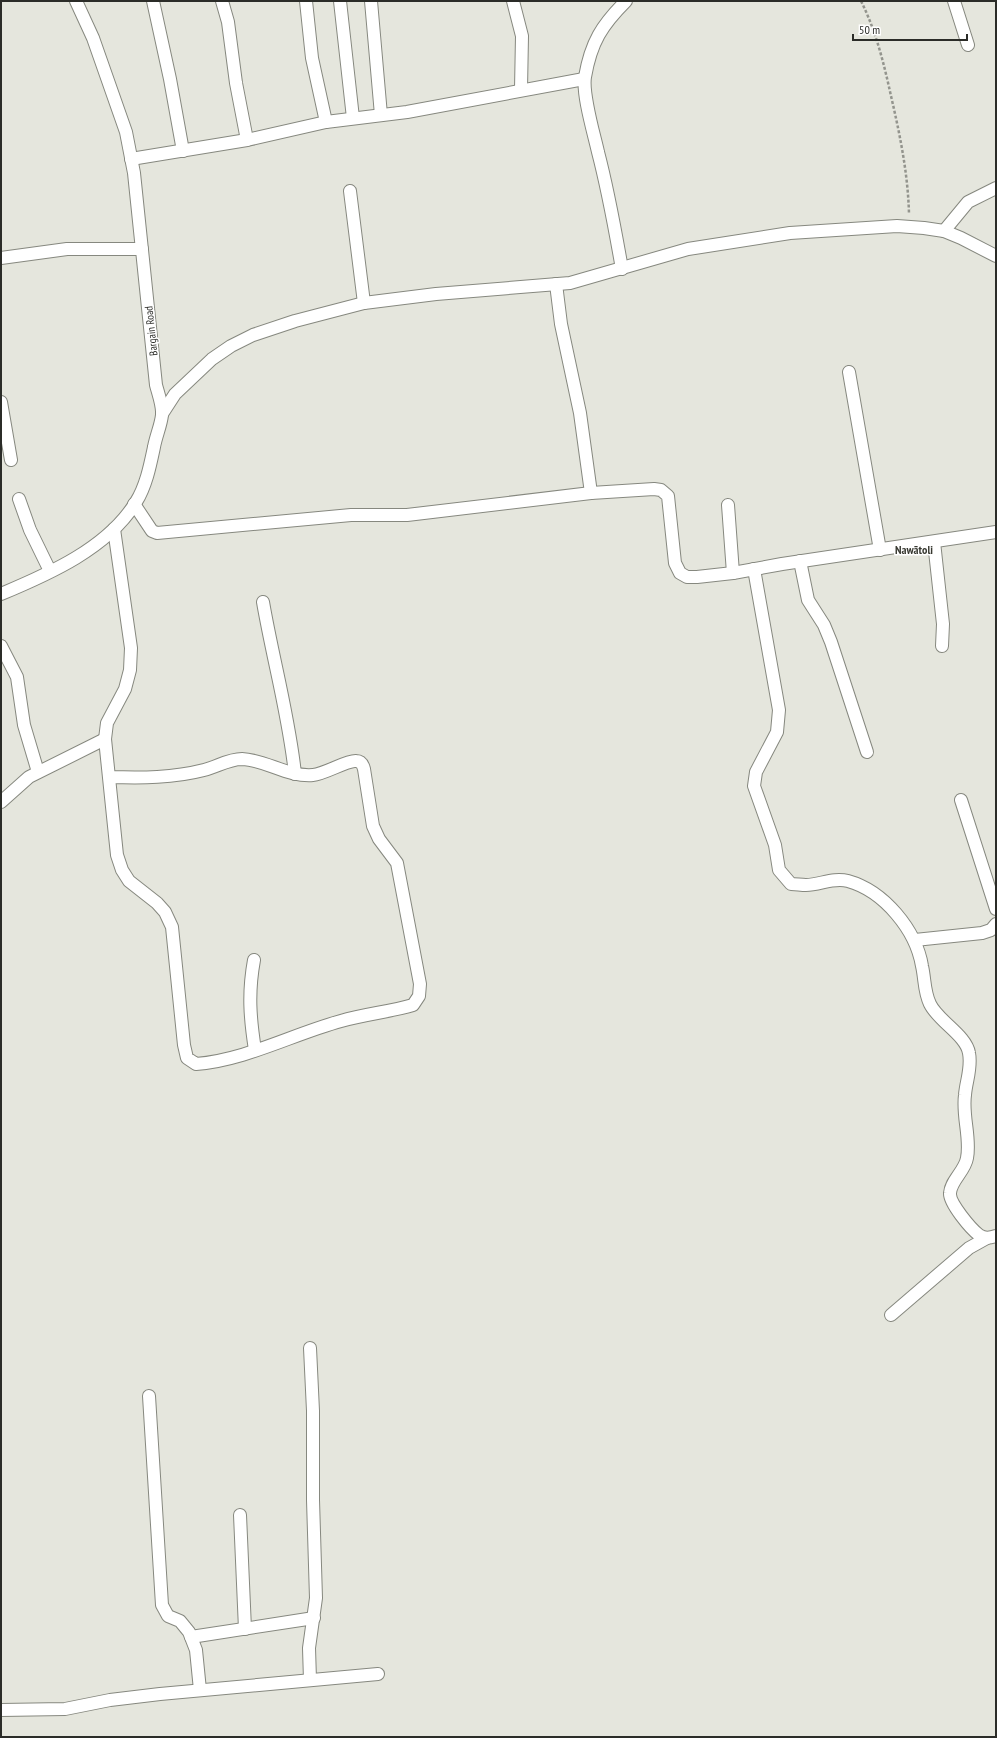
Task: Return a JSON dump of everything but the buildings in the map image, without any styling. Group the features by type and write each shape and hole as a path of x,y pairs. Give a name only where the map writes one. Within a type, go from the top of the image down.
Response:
{"street":[{"name":"Bargain Road","path":"1,594 50,571 89,549 114,529 134,504 149,470 162,414 156,385 142,249 131,159 126,132 110,82 93,38 76,1"},
{"path":"153,1 170,79 183,151"},
{"path":"222,1 228,22 236,82 247,140"},
{"path":"306,1 312,58 326,122"},
{"path":"340,1 354,118"},
{"path":"372,1 381,115"},
{"path":"513,1 522,36 521,89"},
{"path":"622,269 612,212 589,114 584,79 590,53 600,31 611,16 626,1"},
{"path":"954,1 968,45"},
{"path":"131,159 247,140 326,122 407,112 521,89 584,79"},
{"path":"944,231 968,202 996,188"},
{"path":"350,192 364,303"},
{"path":"162,414 175,394 212,359 231,346 253,335 295,321 364,303 436,294 556,284 583,280 688,249 790,233 897,226 909,227 944,231 996,256"},
{"path":"1,258 67,249 142,249"},
{"path":"556,284 561,324 580,413 590,493"},
{"path":"848,372 880,550"},
{"path":"1,402 12,460"},
{"path":"134,504 152,531 158,533 352,515 407,514 590,493 661,490 668,496 670,504 675,563 680,572 687,577 754,570 800,561 996,532"},
{"path":"19,499 30,530 50,571"},
{"path":"728,506 733,573"},
{"path":"110,777 147,779 170,776 203,770 232,760 242,759 266,764 295,774 315,775 350,762 357,761 362,763 373,826 379,838 397,863 420,984 419,996 413,1005 343,1020 255,1050 207,1063 196,1064 187,1058 184,1045 172,927 165,912 129,881 122,870 117,855 105,739 107,723 125,689 130,670 131,648 114,529"},
{"path":"934,542 943,624 942,646"},
{"path":"800,561 808,600 824,625 831,642 867,752"},
{"path":"754,570 779,710 777,732 756,772 754,786 775,845 779,870 791,884 807,885 826,881 846,881 865,888 884,903 901,920 915,940 922,966 924,985 930,1005 963,1041 969,1052 970,1070 964,1096 967,1159 953,1183 950,1193 952,1202 979,1236 992,1237"},
{"path":"263,602 275,666 283,692 295,774"},
{"path":"1,646 17,677 24,725 38,772"},
{"path":"1,802 17,787 38,772 105,739"},
{"path":"962,800 996,908"},
{"path":"915,940 982,933 990,930 996,924"},
{"path":"254,960 249,985 249,1006 255,1050"},
{"path":"891,1315 969,1248 992,1237"},
{"path":"310,1348 313,1411 313,1500 316,1598 309,1648 310,1680"},
{"path":"149,1396 162,1605 168,1616 180,1621 189,1632 196,1650 200,1690"},
{"path":"240,1515 245,1629"},
{"path":"191,1637 314,1618"},
{"path":"1,1710 65,1709 110,1700 200,1690 378,1674"}],"path":[{"path":"861,1 871,22 902,140 908,196 909,227"}],"district":[{"name":"Nawātoli","path":"914,549"}]}
